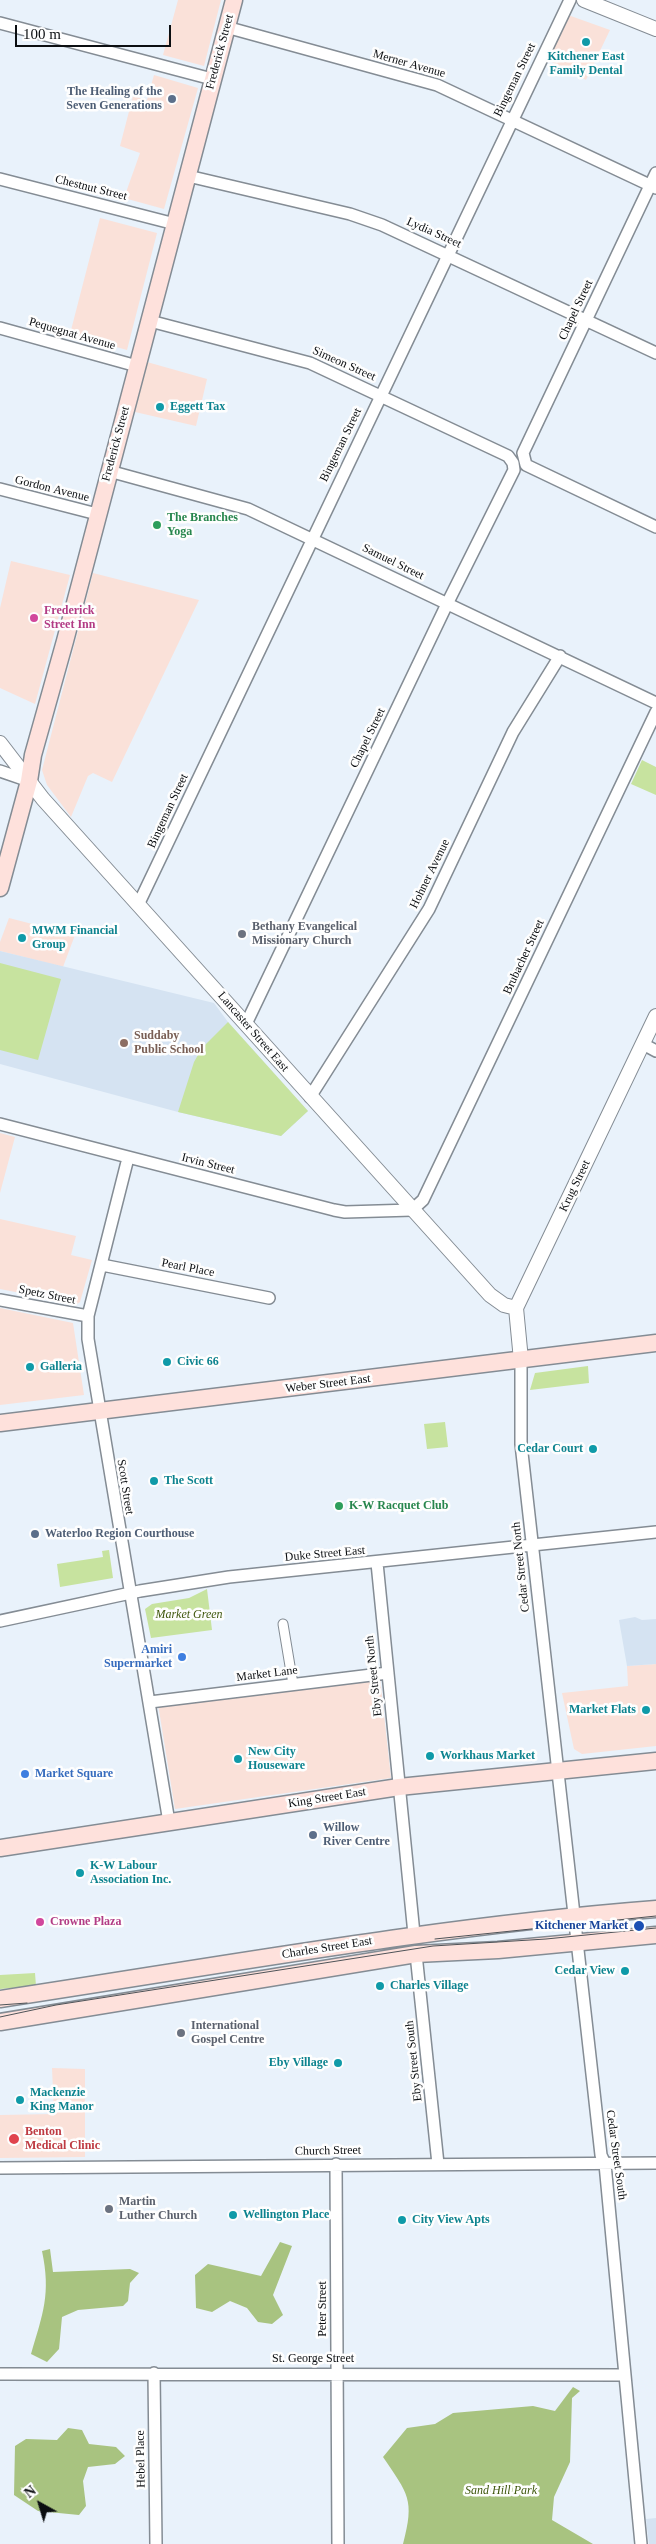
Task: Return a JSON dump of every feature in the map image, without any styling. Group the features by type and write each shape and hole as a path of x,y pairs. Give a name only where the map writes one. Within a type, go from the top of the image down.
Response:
{"main road":[{"name":"Frederick Street","path":"0,888 29,781 33,755 234,0"},
{"name":"Weber Street East","path":"0,1422 656,1343"},
{"name":"King Street East","path":"0,1848 399,1787 656,1761"},
{"name":"Charles Street East","path":"0,1999 414,1934 575,1915 656,1909"},
{"name":"Charles Street East","path":"0,2022 416,1954 578,1943 656,1935"}],"street":[{"name":"Bingeman Street","path":"138,903 511,119 570,0"},
{"path":"584,0 656,29"},
{"path":"0,23 212,79"},
{"name":"Merner Avenue","path":"226,27 437,85 653,187"},
{"name":"Chapel Street","path":"246,1024 448,604 653,187 656,173"},
{"name":"Lydia Street","path":"188,176 350,214 382,225 448,254 656,353"},
{"name":"Chestnut Street","path":"0,179 175,224"},
{"name":"Simeon Street","path":"150,321 310,363 656,527"},
{"name":"Pequegnat Avenue","path":"0,328 137,366"},
{"name":"Samuel Street","path":"109,471 237,505 656,703"},
{"name":"Gordon Avenue","path":"0,490 97,514"},
{"name":"Hohner Avenue","path":"310,1097 429,909 513,732 560,656"},
{"name":"Brubacher Street","path":"412,1210 423,1200 656,712"},
{"path":"0,743 0,756"},
{"name":"Lancaster Street East","path":"0,743 29,781 412,1210 490,1295 504,1305 516,1308"},
{"path":"0,771 29,781"},
{"name":"Krug Street","path":"516,1308 656,1016"},
{"path":"642,1044 656,1050"},
{"name":"Irvin Street","path":"0,1124 345,1212 412,1210"},
{"name":"Scott Street","path":"128,1158 88,1316 88,1339 129,1593 150,1702 169,1822"},
{"name":"Pearl Place","path":"102,1266 269,1298"},
{"name":"Spetz Street","path":"0,1300 88,1316"},
{"path":"516,1308 521,1360"},
{"name":"Cedar Street North","path":"521,1360 521,1444 558,1771"},
{"name":"Duke Street East","path":"0,1621 129,1593 229,1577 377,1563 656,1532"},
{"name":"Eby Street North","path":"377,1563 399,1787"},
{"path":"283,1624 293,1684"},
{"name":"Market Lane","path":"150,1702 388,1673"},
{"name":"Cedar Street South","path":"558,1771 601,2155 605,2164 641,2544"},
{"path":"399,1787 414,1934"},
{"name":"Eby Street South","path":"416,1954 438,2164"},
{"name":"Church Street","path":"0,2168 656,2163"},
{"name":"Peter Street","path":"336,2164 338,2544"},
{"name":"Hebel Place","path":"154,2373 156,2544"},
{"name":"St. George Street","path":"0,2374 337,2373 625,2375"}],"shaded area":[{"path":"178,0 221,0 204,66 163,55"},
{"path":"568,15 610,30 586,80 548,60"},
{"path":"154,75 198,88 164,209 124,198 140,153 120,146 133,96 147,100"},
{"path":"100,218 157,233 127,350 70,334"},
{"path":"147,362 207,379 196,426 135,412"},
{"path":"11,561 70,575 35,704 0,688 0,608"},
{"path":"93,573 199,600 112,782 93,773 88,776 71,817 47,785 42,770"},
{"path":"9,918 75,935 63,967 0,951 0,942"},
{"name":"Suddaby Public School","path":"0,951 214,1003 228,1022 308,1111 281,1136 178,1112 0,1064"},
{"path":"0,1133 15,1137 0,1193"},
{"path":"0,1219 76,1236 71,1255 92,1260 80,1302 77,1304 0,1289"},
{"path":"0,1308 73,1323 84,1395 0,1405"},
{"path":"635,1617 642,1620 656,1619 656,1664 627,1666 619,1620"},
{"path":"656,1664 656,1746 582,1754 574,1749 562,1693 628,1686 627,1666"},
{"path":"380,1678 391,1778 175,1809 158,1704"},
{"path":"52,2068 85,2069 85,2157 0,2158 0,2115 54,2114"},
{"path":"656,2518 656,2544 649,2544 646,2519"}],"green space":[{"path":"642,760 656,767 656,795 631,784"},
{"path":"0,963 61,979 38,1060 0,1050"},
{"path":"228,1022 308,1111 281,1136 178,1112 194,1062 202,1048"},
{"path":"588,1366 589,1383 530,1390 535,1373"},
{"path":"445,1422 448,1447 427,1449 424,1424"},
{"path":"109,1550 113,1578 60,1587 57,1564 103,1557 102,1551"},
{"name":"Market Green","path":"207,1589 212,1630 151,1638 145,1609 152,1604 189,1598"},
{"path":"35,1973 36,1986 0,1989 0,1975"},
{"path":"280,2242 292,2246 273,2295 283,2315 272,2324 258,2322 247,2308 230,2301 212,2312 196,2308 195,2275 208,2264 261,2276"},
{"path":"50,2249 53,2272 130,2269 139,2273 130,2283 128,2301 123,2306 78,2310 62,2317 59,2349 47,2362 31,2354 42,2315 46,2292 45,2266 42,2251"},
{"name":"Sand Hill Park","path":"573,2387 580,2391 572,2398 570,2462 554,2497 552,2520 593,2544 403,2544 407,2529 409,2506 403,2489 383,2457 407,2428 435,2424 453,2413 533,2406 555,2411"},
{"path":"68,2428 82,2430 89,2444 116,2447 125,2456 115,2464 88,2467 83,2481 86,2506 79,2515 38,2511 14,2495 15,2446 26,2439 57,2440"}],"tram line":[{"path":"435,1939 656,1916"},
{"path":"0,2017 56,2005 433,1946 546,1939 656,1928"},
{"path":"0,2005 27,2003"}],"place":[{"name":"Kitchener East Family Dental","path":"586,42"},
{"name":"The Healing of the Seven Generations","path":"172,99"},
{"name":"Eggett Tax","path":"160,407"},
{"name":"The Branches Yoga","path":"157,525"},
{"name":"Frederick Street Inn","path":"34,618"},
{"name":"Bethany Evangelical Missionary Church","path":"242,934"},
{"name":"MWM Financial Group","path":"22,938"},
{"name":"Suddaby Public School","path":"124,1043"},
{"name":"Civic 66","path":"167,1362"},
{"name":"Galleria","path":"30,1367"},
{"name":"Cedar Court","path":"593,1449"},
{"name":"The Scott","path":"154,1481"},
{"name":"K-W Racquet Club","path":"339,1506"},
{"name":"Waterloo Region Courthouse","path":"35,1534"},
{"name":"Amiri Supermarket","path":"182,1657"},
{"name":"Market Flats","path":"646,1710"},
{"name":"Workhaus Market","path":"430,1756"},
{"name":"New City Houseware","path":"238,1759"},
{"name":"Market Square","path":"25,1774"},
{"name":"Willow River Centre","path":"313,1835"},
{"name":"K-W Labour Association Inc.","path":"80,1873"},
{"name":"Crowne Plaza","path":"40,1922"},
{"name":"Kitchener Market","path":"639,1926"},
{"name":"Cedar View","path":"625,1971"},
{"name":"Charles Village","path":"380,1986"},
{"name":"International Gospel Centre","path":"181,2033"},
{"name":"Eby Village","path":"338,2063"},
{"name":"Mackenzie King Manor","path":"20,2100"},
{"name":"Benton Medical Clinic","path":"14,2139"},
{"name":"Martin Luther Church","path":"109,2209"},
{"name":"Wellington Place","path":"233,2215"},
{"name":"City View Apts","path":"402,2220"}]}
